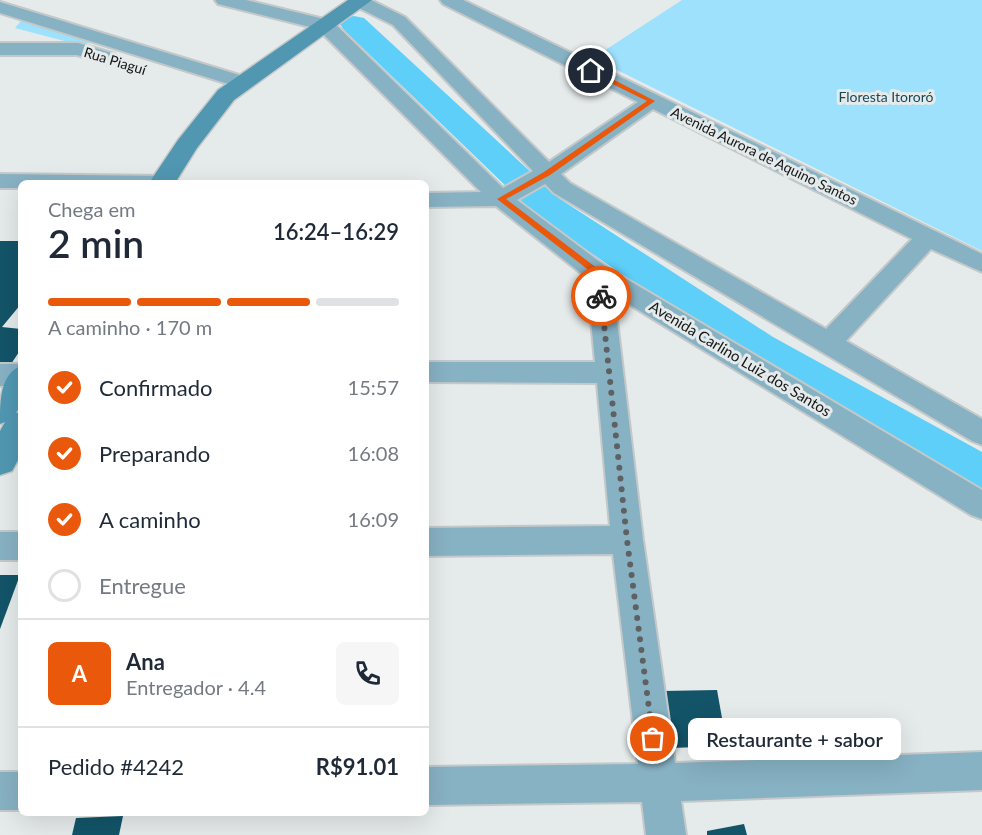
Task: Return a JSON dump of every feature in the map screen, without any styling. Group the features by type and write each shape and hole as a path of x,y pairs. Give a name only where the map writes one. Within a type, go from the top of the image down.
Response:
{"main road":[{"path":"164,180 187,145 234,89 361,1"},
{"path":"0,411 18,382"},
{"path":"0,461 18,430"}],"street":[{"path":"224,0 326,25"},
{"name":"Avenida Aurora de Aquino Santos","path":"449,0 982,264"},
{"path":"361,1 399,21 544,175 562,188 982,433"},
{"name":"Rua Piaguí","path":"0,7 106,39 234,89"},
{"name":"Avenida Carlino Luiz dos Santos","path":"326,25 506,196 599,274 982,506"},
{"path":"11,30 78,49"},
{"name":"Rua Piaguí","path":"0,49 78,49 234,89"},
{"path":"429,200 506,196 544,175 652,101"},
{"path":"0,181 18,181"},
{"path":"829,343 928,237"},
{"path":"599,274 627,540 666,835"},
{"path":"429,372 608,373"},
{"path":"0,375 18,377"},
{"path":"429,542 627,540"},
{"path":"0,546 18,546"},
{"path":"429,786 659,783 982,771"},
{"path":"0,791 18,791"}],"green space":[{"name":"Floresta Itororó","path":"682,0 982,0 982,251 593,58"},
{"path":"21,21 33,22 103,42 76,44 15,28"}],"building":[{"path":"0,241 18,241 18,308 2,327 18,329 18,354 11,364 0,364"},
{"path":"0,575 18,575 18,580 0,629"},
{"path":"717,690 727,746 671,748 663,691"},
{"path":"123,816 119,835 72,835 76,818"},
{"path":"744,824 747,835 707,835 707,831"}],"waterway":[{"path":"354,24 548,207 759,348 982,475"}],"way so far":[{"path":"601,296 627,540 653,739"}],"place":[{"name":"Restaurante + sabor","path":"653,739"}],"route":[{"path":"591,71 652,101 547,173 501,199 599,274 601,296"}]}
